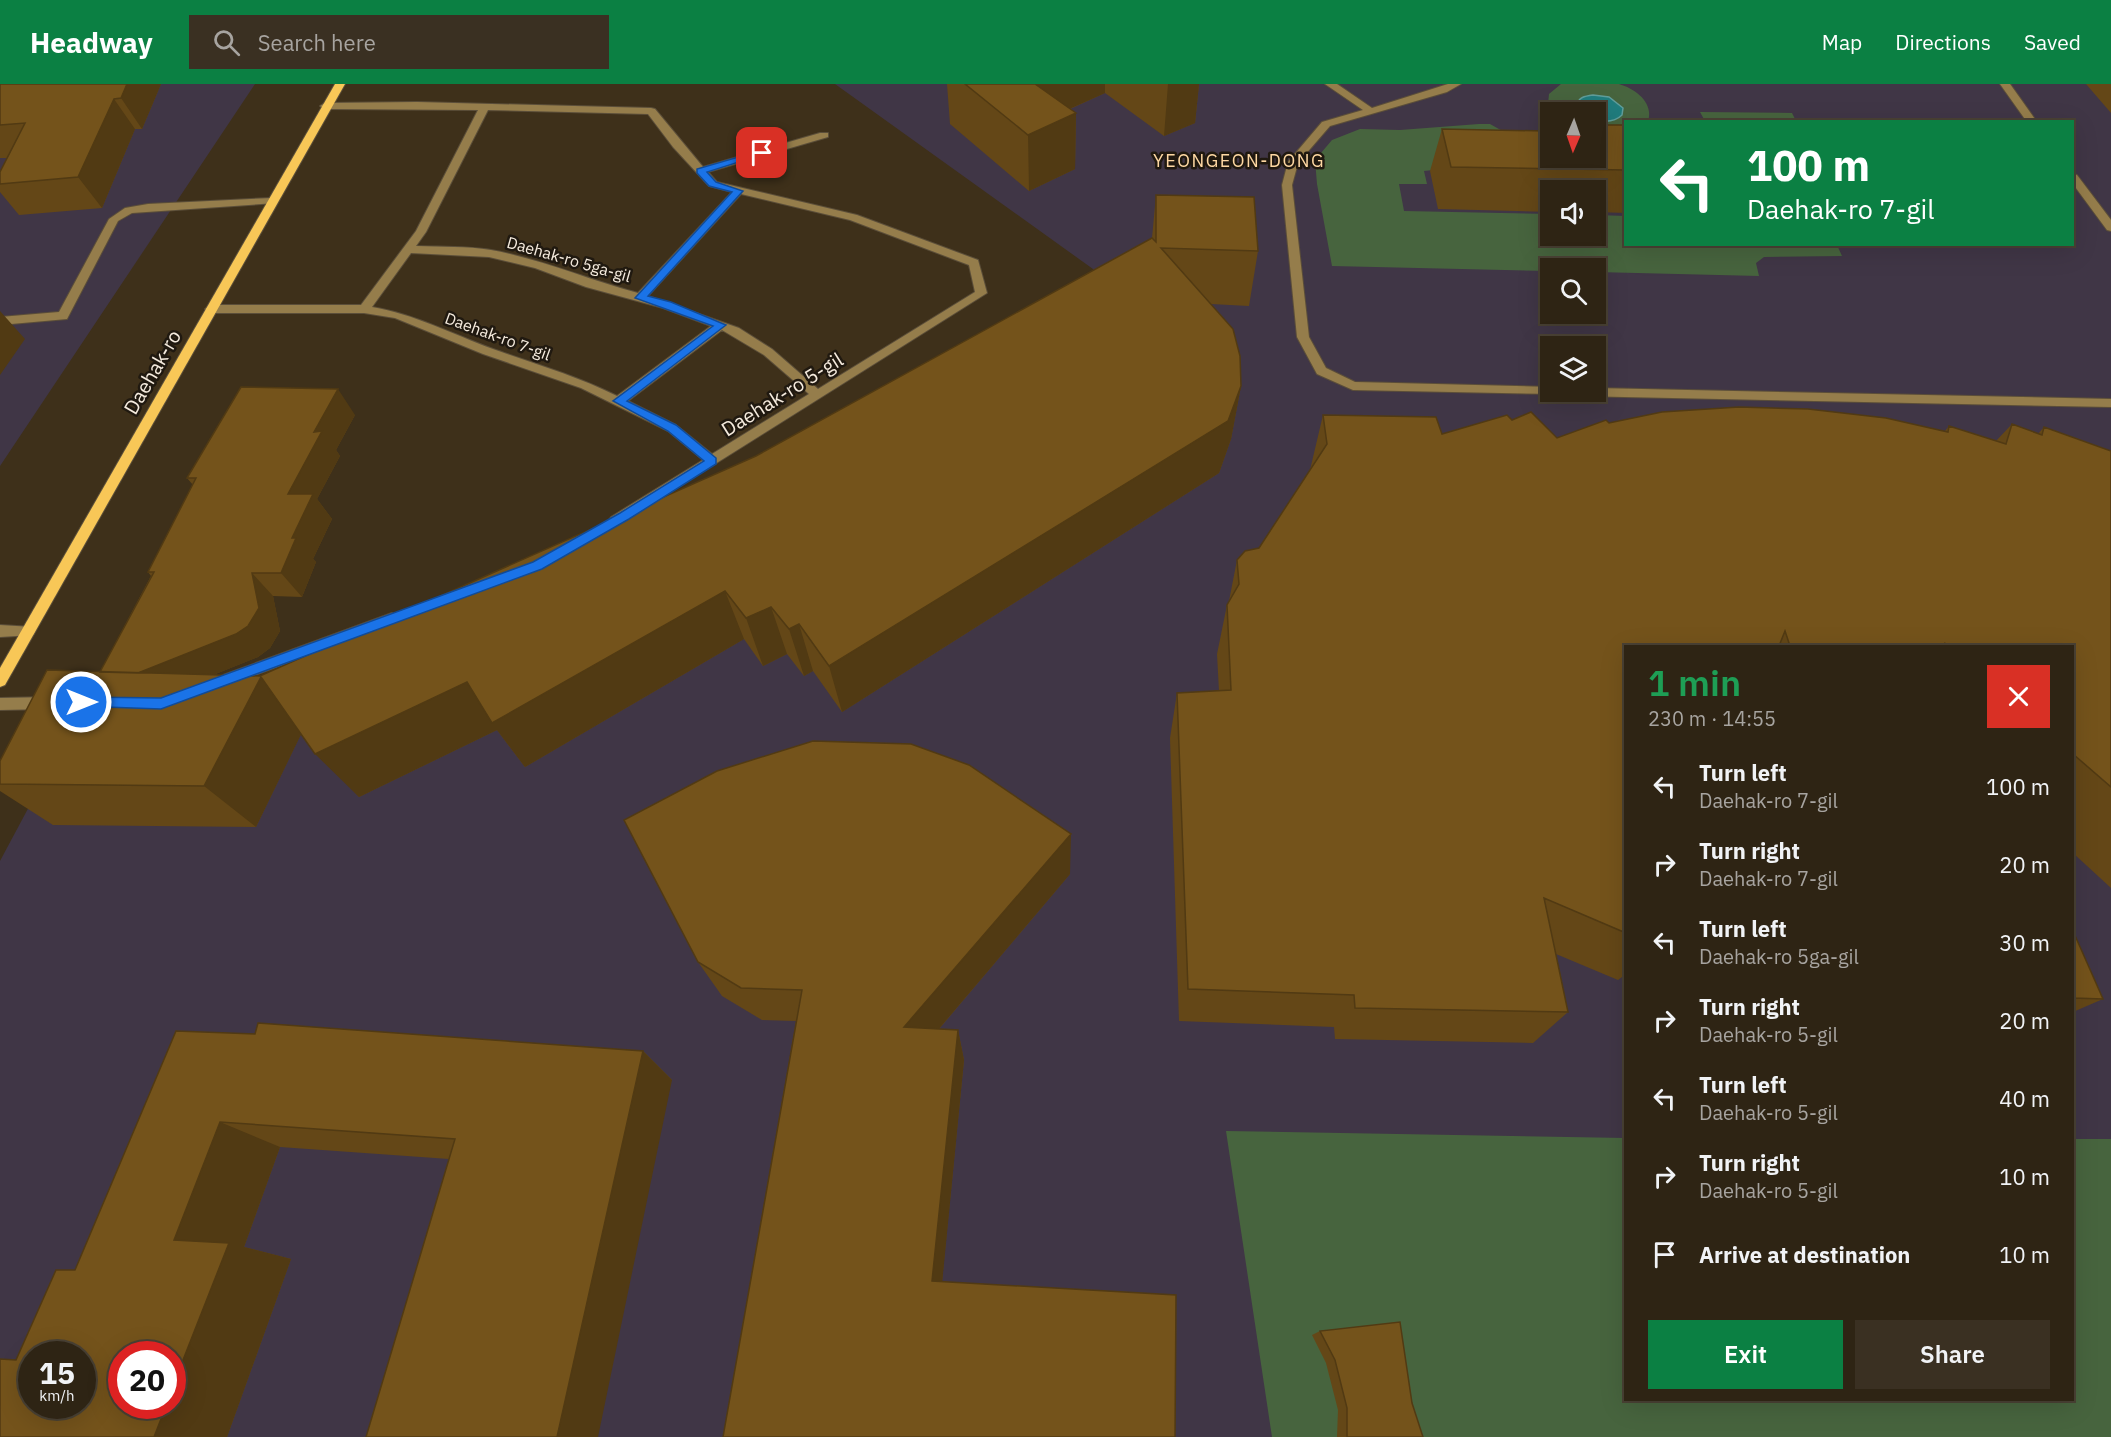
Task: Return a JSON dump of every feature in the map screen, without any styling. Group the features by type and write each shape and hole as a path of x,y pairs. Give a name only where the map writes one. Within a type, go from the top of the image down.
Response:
{"main road":[{"name":"Daehak-ro","path":"0,681 339,84"}],"lane":[{"path":"1330,84 1369,110"},
{"path":"1456,84 1444,90 1326,124 1293,162 1287,185 1303,337 1321,371 1353,386 1540,391"},
{"path":"2005,84 2031,120"},
{"name":"Daehak-ro 5-gil","path":"325,106 651,111 712,184 853,217 974,263 981,293 605,527"},
{"path":"364,309 420,232 484,107"},
{"path":"700,171 824,135"},
{"path":"2074,178 2111,228"},
{"path":"640,298 738,191"},
{"path":"0,321 63,316 114,219 129,210 148,207 272,201"},
{"name":"Daehak-ro 5ga-gil","path":"408,249 489,254 538,265 590,284 667,305 735,331 768,352 817,395"},
{"name":"Daehak-ro 7-gil","path":"211,309 364,309 397,315 488,351 585,385 672,428 712,461"},
{"path":"619,401 721,325"},
{"path":"1606,393 2111,403"},
{"path":"205,687 405,614"},
{"path":"0,631 28,631"},
{"path":"0,704 67,702"}],"shaded area":[{"path":"0,84 255,84 0,466"},
{"path":"835,84 2111,84 2111,1437 0,1437 0,861 77,717 297,704 1105,308 1093,269"}],"green space":[{"path":"1561,84 1619,84 1642,98 1648,108 1648,120 1624,120 1624,134 1606,134 1606,102 1548,102 1549,94"},
{"path":"1700,112 1792,113 1796,120 1704,120"},
{"path":"1490,124 1536,150 1461,167 1424,171 1427,184 1399,184 1404,211 1540,214 1540,246 1606,246 1606,215 1624,216 1624,246 1837,246 1842,256 1764,257 1756,263 1759,276 1606,272 1606,258 1540,258 1540,271 1332,266 1317,184 1315,160 1332,140 1360,129 1400,130"},
{"path":"1226,1131 1624,1138 1624,1401 2074,1401 2074,1139 2111,1139 2111,1437 1272,1437"}],"water":[{"path":"1593,95 1609,97 1623,108 1622,115 1606,121 1606,102 1579,102"}],"building":[{"path":"0,84 127,84 121,98 114,99 78,177 0,184 0,172 25,123 0,125"},
{"path":"965,84 1035,84 1076,113 1028,135"},
{"path":"1606,125 1624,125 1624,170 1451,167 1442,129 1540,131 1540,168 1606,168"},
{"path":"1156,195 1254,197 1258,251 1161,248 1233,329 1240,356 1241,386 1228,421 829,666 799,624 789,629 771,607 746,618 725,591 492,723 467,682 315,754 261,677 204,786 0,784 0,761 47,670 260,676 756,456 1152,238 1156,242"},
{"path":"241,387 338,389 314,432 322,431 288,494 313,494 292,538 296,538 281,573 252,573 259,608 248,626 236,634 138,673 100,672 154,572 148,572 196,478 187,478"},
{"path":"1739,407 1808,409 1886,418 1948,432 1949,426 2006,444 2012,424 2042,435 2044,427 2111,451 2111,787 2074,755 2074,645 1790,645 1785,631 1779,645 1624,645 1624,932 1544,898 1568,1012 1355,1008 1354,995 1188,989 1177,693 1231,690 1227,605 1239,584 1237,560 1245,551 1259,548 1327,444 1323,415 1436,417 1442,434 1507,415 1512,420 1531,412 1557,438 1606,420 1609,423 1662,412"},
{"path":"813,741 911,744 969,765 1071,834 904,1027 958,1030 932,1281 1176,1295 1175,1437 723,1437 802,990 741,988 698,962 624,820 717,771"},
{"path":"2074,933 2103,999 2074,998"},
{"path":"258,1023 643,1051 557,1437 366,1437 455,1139 220,1122 174,1240 229,1243 186,1352 186,1341 108,1341 108,1419 161,1419 154,1437 0,1437 0,1359 16,1360 18,1356 18,1419 96,1419 96,1341 24,1341 56,1270 75,1270 176,1031 255,1034"},
{"path":"1400,1322 1412,1403 1423,1437 1347,1437 1347,1408 1335,1360 1320,1331"}],"district":[{"name":"YEONGEON-DONG","path":"1239,160"}],"route":[{"path":"81,702 161,704 538,566 712,461 672,428 619,401 721,325 667,305 640,298 738,191 712,184 700,171 762,153"}]}
